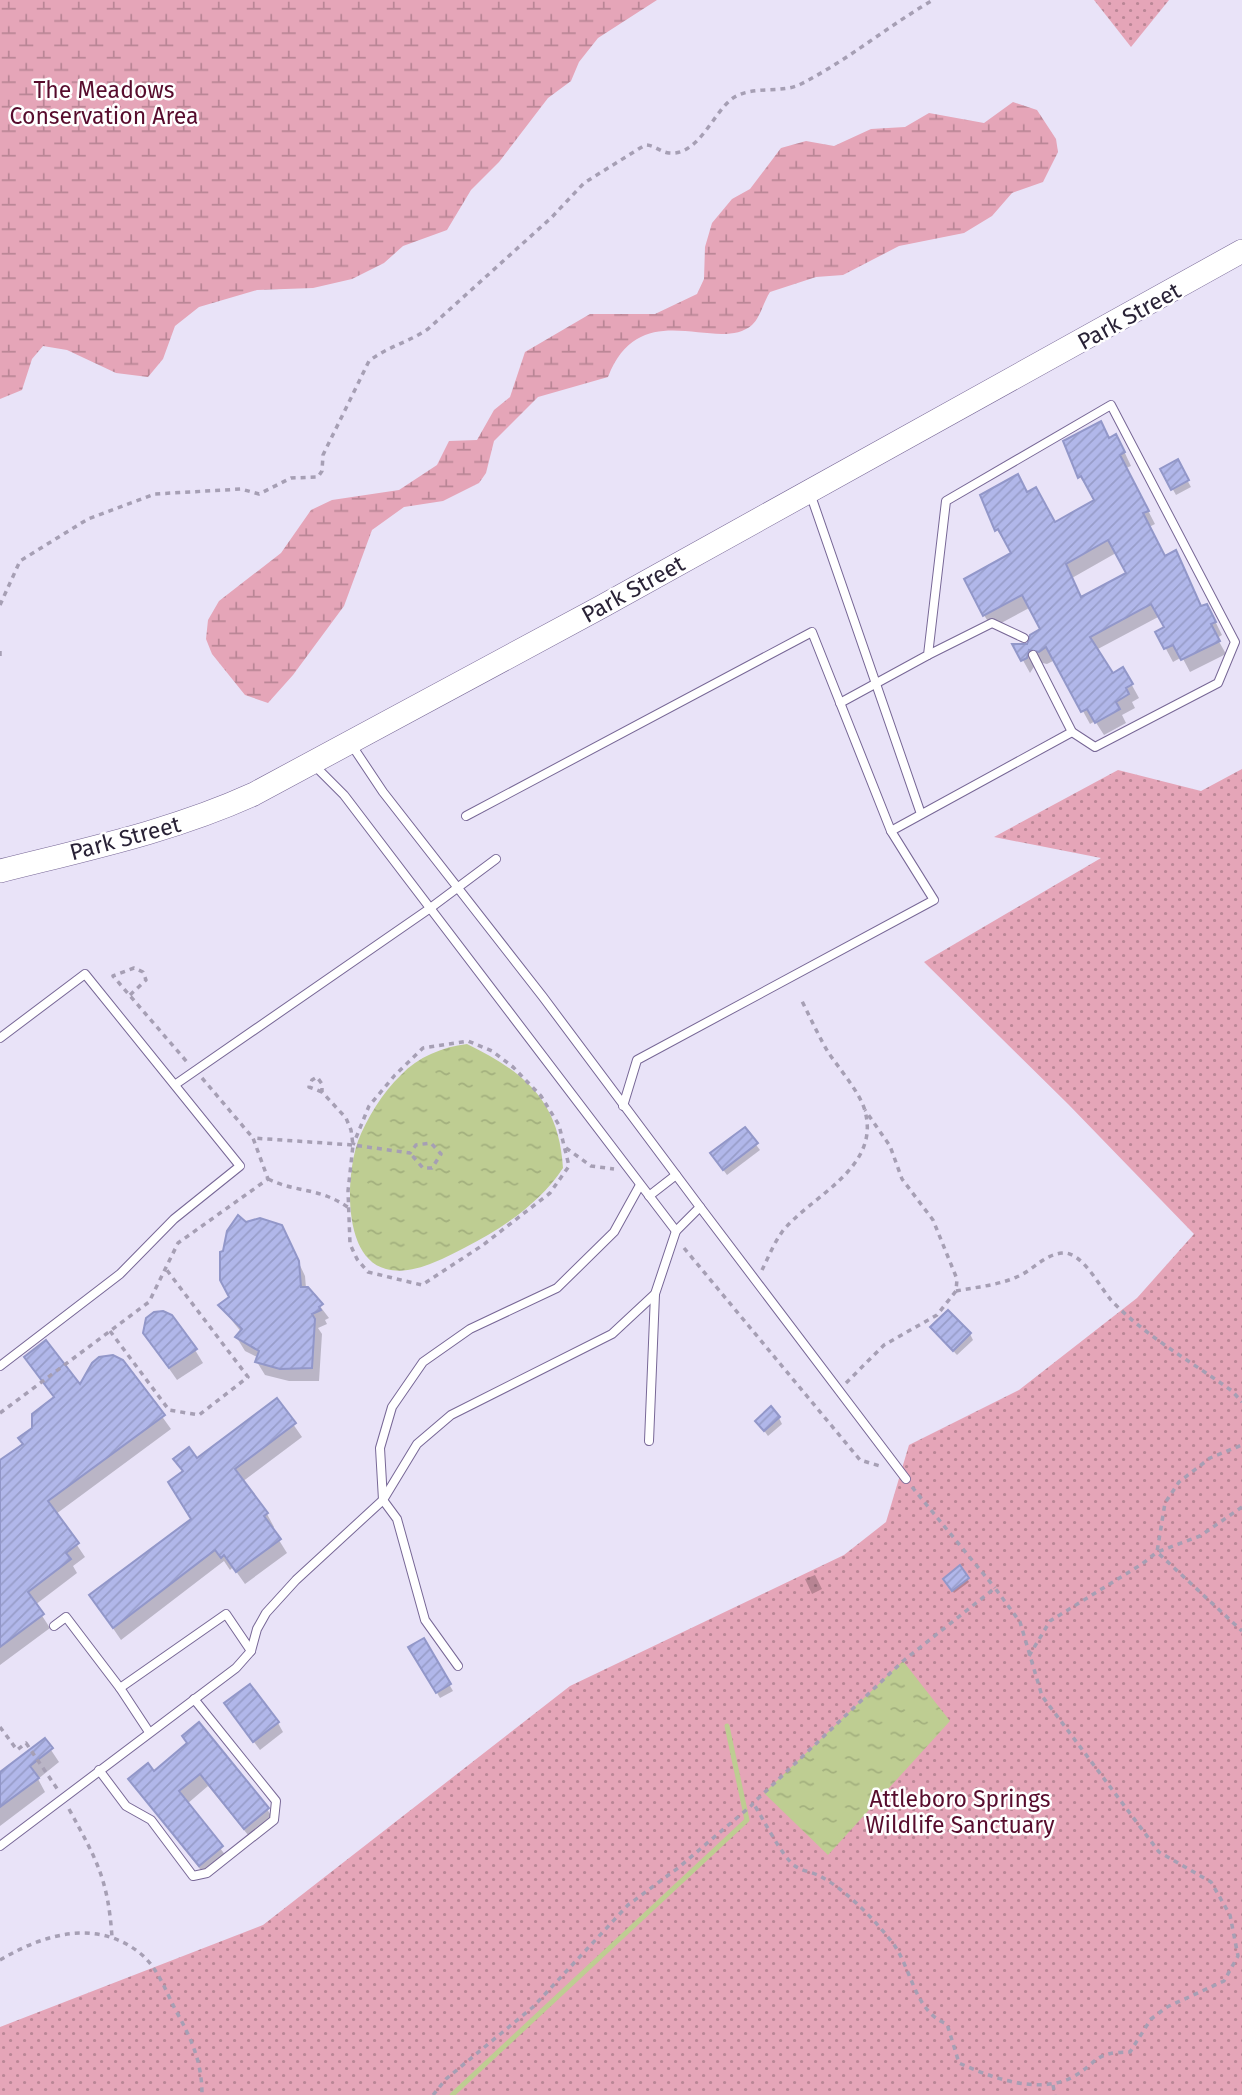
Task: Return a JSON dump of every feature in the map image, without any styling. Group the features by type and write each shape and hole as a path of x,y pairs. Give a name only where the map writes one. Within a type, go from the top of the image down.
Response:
{"main road":[{"name":"Park Street","path":"0,871 150,834 199,817 313,764 1242,251"}],"lane":[{"path":"928,655 946,502 1111,405 1236,642 1218,683 1095,747 1072,732 1033,655"},
{"path":"809,491 921,814"},
{"path":"840,703 992,623 1024,638"},
{"path":"466,816 812,632 891,831 934,900 637,1060 623,1106"},
{"path":"891,831 1072,732"},
{"path":"351,744 383,792 906,1479"},
{"path":"313,764 344,795 676,1231"},
{"path":"176,1084 429,909 496,859"},
{"path":"0,1038 85,974 240,1167 174,1219 120,1274 0,1366"},
{"path":"649,1196 676,1175"},
{"path":"458,1666 425,1620 397,1519 383,1500 380,1448 392,1407 423,1362 471,1329 557,1288 614,1232 640,1185"},
{"path":"649,1441 656,1294 676,1231 700,1207"},
{"path":"0,1846 236,1668 251,1651 257,1629 266,1613 296,1580 383,1500 417,1444 452,1415 612,1334 656,1294"},
{"path":"120,1688 226,1614 251,1651"},
{"path":"54,1626 66,1617 120,1688 149,1732"},
{"path":"99,1770 126,1805 150,1820 193,1876 207,1873 274,1820 276,1801 194,1699"}],"path":[{"path":"0,605 20,561 88,519 155,494 241,489 259,494 291,478 318,477 323,455 369,361 381,352 409,342 428,329 552,217 584,183 645,145 654,145 670,153 684,150 700,137 734,98 764,89 798,86 883,35 933,0"},
{"path":"0,652 0,658"},
{"path":"130,996 146,980 143,972 134,968 113,976 130,996 195,1070 253,1138 268,1179 281,1186 316,1190 349,1208"},
{"path":"801,999 825,1048 890,1146 902,1179 933,1220 957,1279 956,1291 937,1315 884,1345 838,1390"},
{"path":"468,1041 492,1051 513,1067 532,1087 559,1125 566,1147 569,1166 550,1193 483,1245 422,1285 368,1272 351,1244 349,1208 354,1145 369,1106 423,1048 468,1041"},
{"path":"322,1092 322,1084 317,1077 309,1087 322,1092 346,1118 354,1145"},
{"path":"756,1281 782,1233 800,1213 833,1188 857,1161 865,1142 865,1110"},
{"path":"253,1138 354,1145 410,1153 423,1168 432,1168 441,1154 431,1143 416,1145 410,1153"},
{"path":"566,1147 591,1166 624,1173"},
{"path":"0,1413 149,1302 178,1242 268,1179"},
{"path":"676,1231 687,1253 698,1262 860,1460 893,1470 906,1479 995,1588 1020,1622 1028,1658 1042,1696 1159,1852 1211,1882 1230,1914 1240,1958 1224,1981 1167,2007 1151,2019 1130,2052 1114,2052 1093,2059 1075,2076 1053,2085 1007,2081 959,2063 947,2024 933,2019 920,2000 915,1984 892,1943 859,1907 822,1877 793,1865 753,1803"},
{"path":"956,1291 1023,1275 1048,1256 1064,1252 1077,1258 1111,1300 1138,1324 1242,1402"},
{"path":"110,1331 169,1410 199,1415 248,1377 165,1268"},
{"path":"1157,1552 1165,1503 1179,1482 1210,1458 1242,1445"},
{"path":"1028,1658 1050,1621 1157,1552 1200,1536 1242,1507"},
{"path":"1157,1552 1242,1631"},
{"path":"433,2095 446,2079 533,2007 628,1905 678,1868 753,1803 903,1661 995,1588"},
{"path":"0,1727 17,1750 26,1743 63,1797 100,1867 110,1896 112,1937"},
{"path":"0,1960 51,1935 76,1933 112,1937 142,1954 155,1970 195,2046 202,2070 202,2095"},
{"path":"1053,2085 1055,2095"}],"green space":[{"name":"The Meadows Conservation Area","path":"0,0 657,0 598,38 579,62 571,81 548,98 499,162 471,190 447,230 403,246 384,263 352,279 313,288 257,290 199,307 175,326 163,359 148,377 116,373 67,350 43,346 32,359 22,390 0,399"},
{"path":"1094,0 1169,0 1131,47"},
{"path":"1013,102 1037,110 1056,139 1058,152 1043,182 1012,193 992,216 964,233 899,246 843,275 816,277 770,292 755,322 737,332 659,332 640,338 622,352 608,377 538,397 494,441 486,473 479,483 443,501 404,507 372,530 344,606 293,675 268,703 245,695 212,654 206,639 208,620 219,601 281,553 311,510 332,500 399,490 437,465 449,441 477,440 494,410 510,397 525,352 590,314 655,314 697,294 704,279 705,247 712,223 732,199 750,189 781,148 806,141 834,146 871,129 905,127 929,113 984,123"},
{"name":"Attleboro Springs Wildlife Sanctuary","path":"1242,769 1242,2095 0,2095 0,2027 263,1925 570,1686 844,1555 886,1522 909,1445 1019,1390 1137,1298 1194,1234 1068,1104 924,962 1101,858 994,837 1118,770 1201,791"}],"water":[{"path":"467,1044 505,1066 535,1091 554,1124 563,1168 532,1203 480,1240 427,1265 407,1270 386,1269 372,1262 361,1249 355,1233 350,1194 358,1141 382,1097 408,1069 431,1054"},
{"path":"903,1661 950,1721 828,1855 764,1793"}],"building":[{"path":"1101,421 1109,438 1116,434 1125,452 1120,455 1149,511 1143,513 1165,556 1176,550 1201,606 1207,604 1216,622 1211,624 1220,641 1181,660 1173,645 1164,649 1155,632 1164,627 1151,604 1090,637 1113,673 1123,667 1133,684 1126,688 1129,694 1116,702 1120,709 1095,723 1087,709 1081,712 1046,647 1039,652 1029,650 1027,658 1021,661 1012,644 1027,644 1030,635 1040,629 1022,595 983,616 964,579 1011,553 998,529 995,531 980,495 1018,474 1027,492 1036,487 1055,522 1094,500 1081,476 1078,478 1063,441","holes":["1108,540 1126,573 1081,597 1066,564"]},
{"path":"1178,459 1189,480 1171,490 1160,469"},
{"path":"745,1127 758,1143 723,1170 710,1153"},
{"path":"238,1215 246,1222 260,1218 282,1225 299,1261 301,1287 308,1287 323,1304 319,1307 321,1310 312,1314 315,1319 312,1368 280,1369 255,1362 259,1351 235,1337 242,1329 218,1305 229,1297 220,1280 220,1252 223,1251 227,1231"},
{"path":"948,1310 971,1333 953,1351 930,1327"},
{"path":"163,1311 172,1315 197,1349 169,1368 143,1333 146,1318 154,1312"},
{"path":"46,1340 80,1384 92,1363 99,1357 113,1355 123,1360 165,1415 48,1501 79,1543 66,1553 71,1559 28,1592 44,1614 0,1647 0,1460 23,1444 18,1438 32,1428 32,1414 54,1397 24,1357"},
{"path":"277,1398 296,1423 235,1469 268,1513 264,1516 281,1539 236,1572 224,1555 221,1558 215,1550 113,1628 89,1595 191,1519 168,1482 183,1471 173,1459 189,1447 197,1458"},
{"path":"771,1406 780,1417 764,1431 755,1421"},
{"path":"960,1565 969,1578 952,1591 943,1579"},
{"path":"424,1638 451,1684 436,1693 408,1647"},
{"path":"250,1684 279,1722 253,1742 224,1703"},
{"path":"199,1722 269,1808 244,1829 200,1774 179,1791 223,1846 199,1866 128,1779 148,1763 154,1771 187,1743 182,1736"},
{"path":"45,1738 53,1748 30,1766 39,1778 0,1807 0,1772"}],"waterway":[{"path":"452,2095 747,1820 727,1726"}]}
